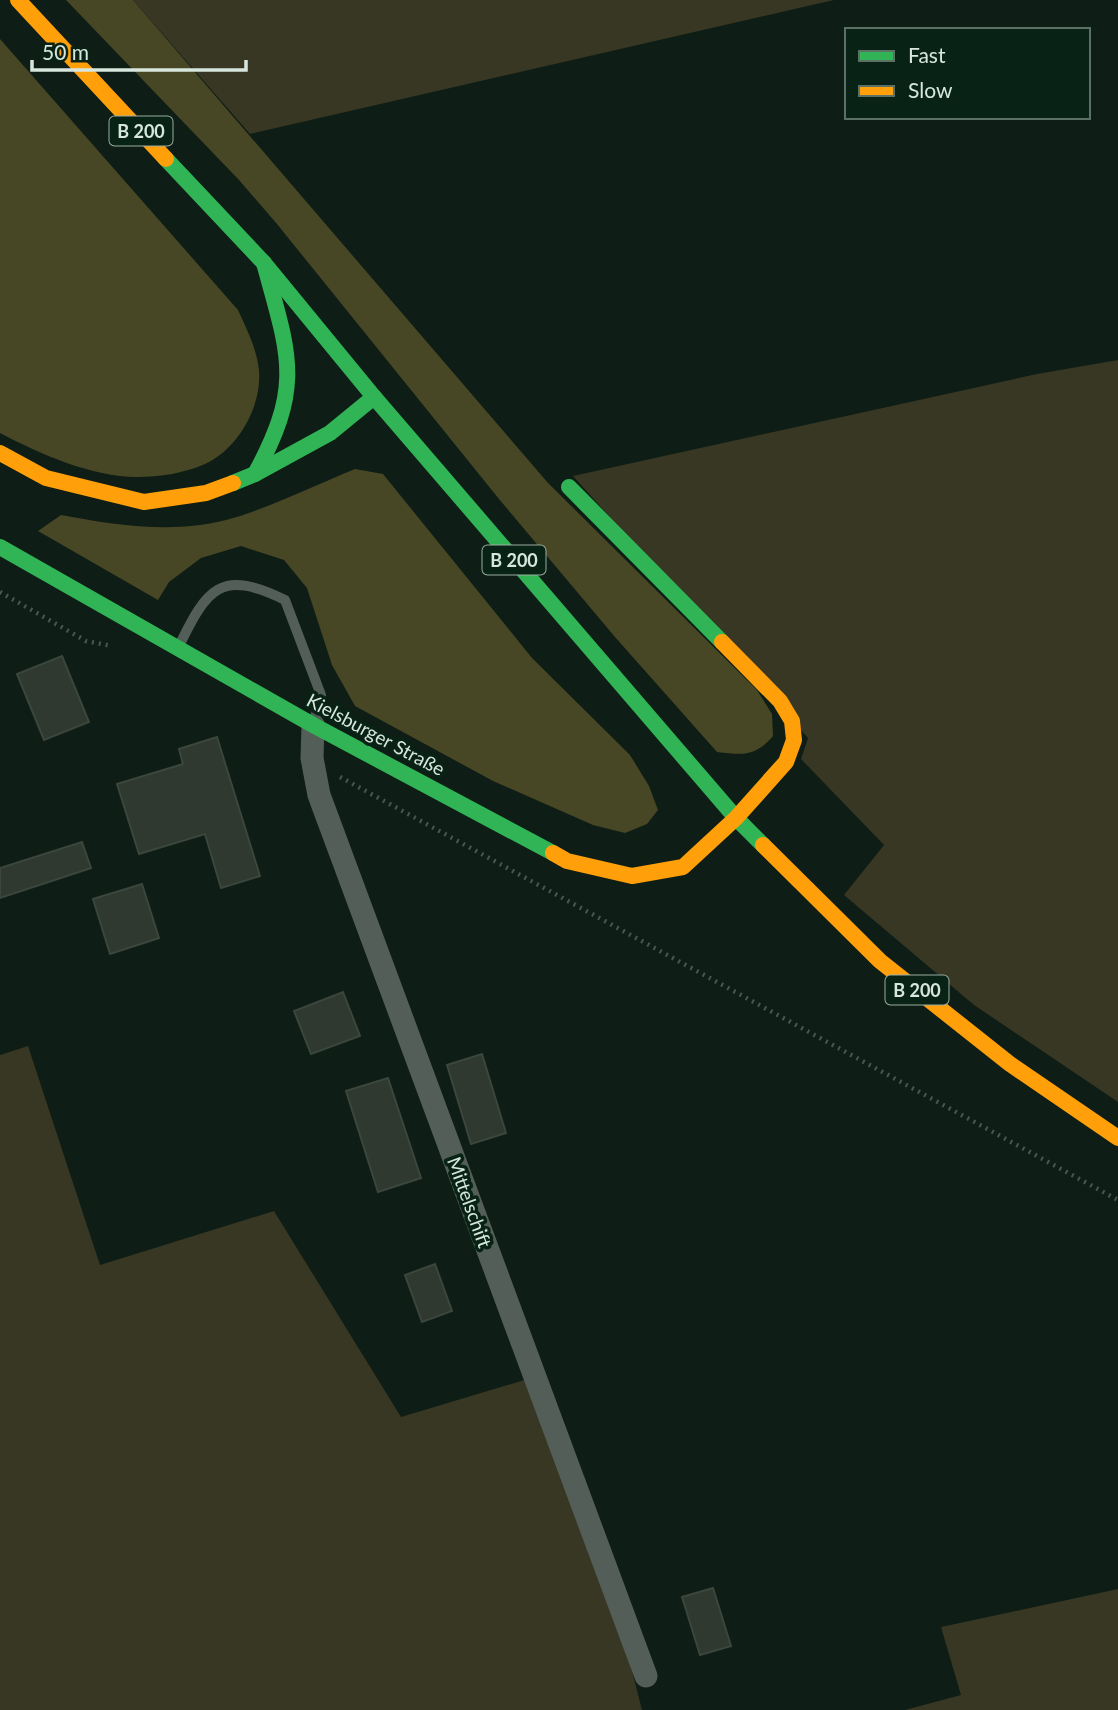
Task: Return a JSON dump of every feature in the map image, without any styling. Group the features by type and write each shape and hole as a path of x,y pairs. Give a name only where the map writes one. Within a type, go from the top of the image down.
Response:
{"main road":[{"name":"B 200","path":"18,0 264,262 374,397 736,818 880,961 1010,1064 1118,1138"},
{"path":"255,474 273,443 285,401 289,372 264,262"},
{"path":"0,453 46,478 144,502 206,493 255,474 330,433 374,397"},
{"name":"Kielsburger Straße","path":"0,547 313,725 567,861 632,876 683,867 736,818 786,762 794,740 792,721 780,701 569,487"}],"street":[{"name":"Mittelschift","path":"313,725 312,758 319,795 646,1676"}],"lane":[{"path":"179,647 198,607 216,589 238,586 262,589 285,600 321,695 313,725"}],"path":[{"path":"0,592 86,641 122,649"},
{"path":"312,758 329,771 1118,1200"}],"green space":[{"path":"133,0 834,0 250,134"},
{"path":"1118,360 1118,1102 974,1005 844,895 884,845 801,759 808,738 573,476 1037,374"},
{"path":"28,1046 100,1265 274,1211 401,1417 531,1378 615,1604 642,1710 0,1710 0,1055"},
{"path":"1118,1589 1118,1710 905,1710 961,1695 941,1627"}],"shaded area":[{"path":"66,0 133,0 548,483 757,690 772,714 773,736 766,743 748,753 717,752 615,637 499,499 239,180"},
{"path":"0,39 238,310 258,363 259,384 256,398 246,425 237,437 228,448 205,464 163,475 120,476 67,463 0,433"},
{"path":"355,469 383,474 532,658 630,755 649,786 658,810 647,824 625,833 593,825 493,781 355,706 332,665 307,588 284,560 241,546 201,558 169,582 158,600 38,531 61,515 144,526 185,527 206,524 259,509"}],"building":[{"path":"62,656 89,722 44,740 17,674"},
{"path":"217,737 260,876 221,888 205,834 139,854 117,784 183,764 179,749"},
{"path":"82,842 91,868 0,898 0,868"},
{"path":"142,884 159,938 110,954 93,899"},
{"path":"343,992 360,1036 311,1054 294,1011"},
{"path":"482,1054 506,1133 471,1144 447,1065"},
{"path":"388,1078 421,1178 378,1192 346,1091"},
{"path":"435,1264 452,1311 422,1322 405,1275"},
{"path":"713,1588 731,1646 700,1655 682,1597"}],"traffic: fast":[{"path":"166,159 264,263 374,397 736,818 763,845"},
{"path":"255,474 281,416 287,370 280,322 264,263"},
{"path":"233,483 330,433 374,397"},
{"path":"569,487 722,642"},
{"path":"0,547 313,725 553,853"}],"traffic: slow":[{"path":"18,0 166,159"},
{"path":"0,453 46,478 144,502 206,493 233,483"},
{"path":"553,853 567,861 632,876 683,867 736,818 786,762 794,740 792,721 780,701 722,642"},
{"path":"763,845 880,961 1010,1064 1118,1138"}]}
